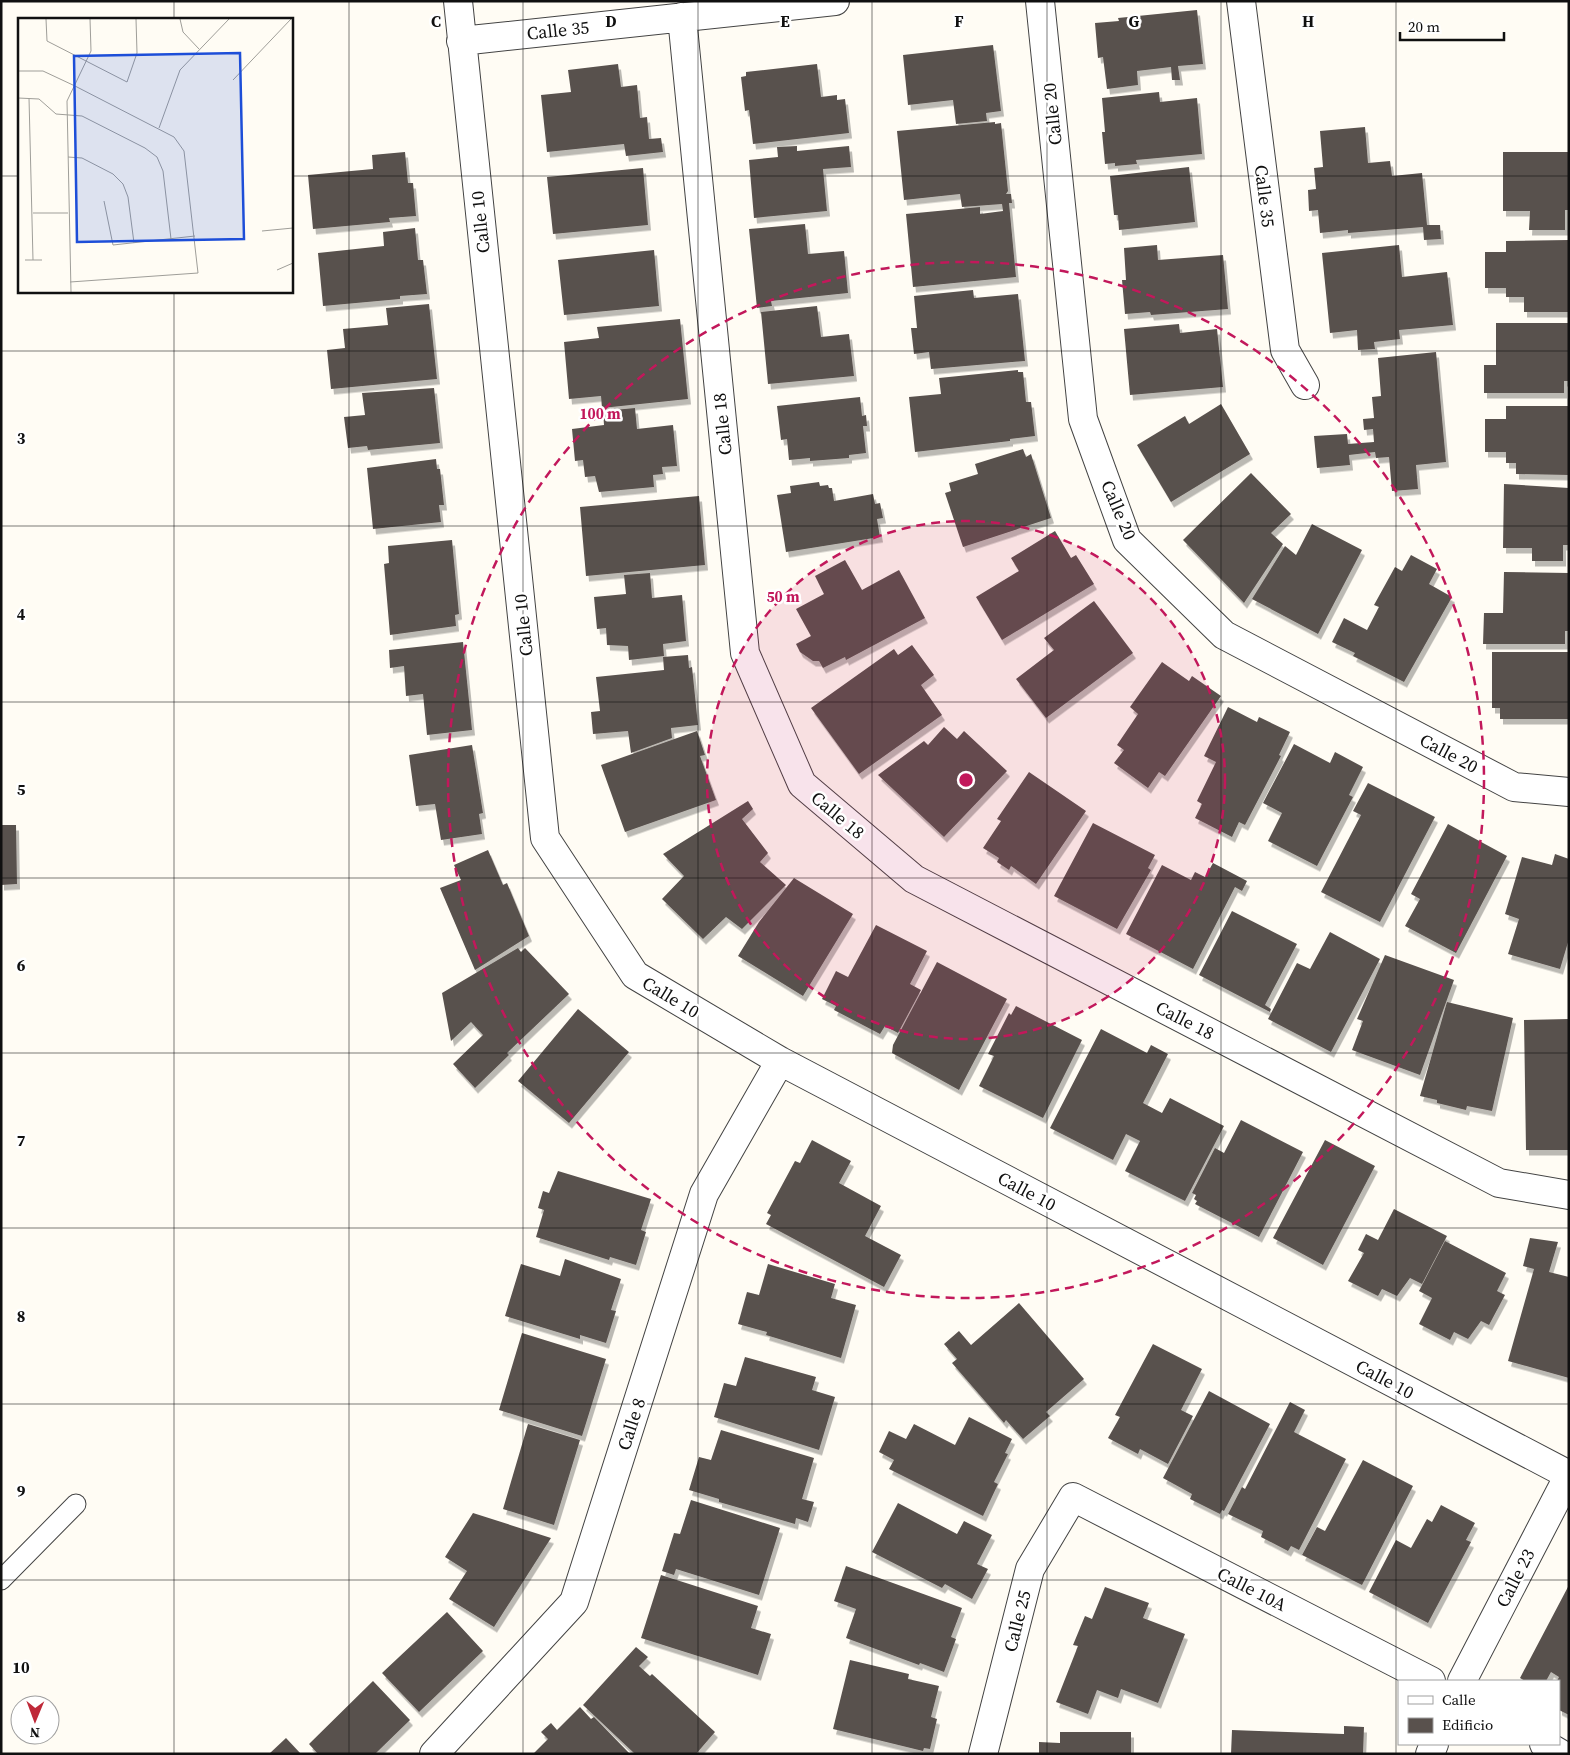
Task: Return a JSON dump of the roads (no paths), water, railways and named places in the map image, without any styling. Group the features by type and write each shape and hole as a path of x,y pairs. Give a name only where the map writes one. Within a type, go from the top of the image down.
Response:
{"street":[{"name":"Calle 10","path":"458,1 460,40 545,838 635,975 780,1061 1569,1475"},
{"name":"Calle 35","path":"460,40 835,1"},
{"name":"Calle 20","path":"1040,1 1083,419 1127,540 1224,635 1514,787 1569,792"},
{"name":"Calle 35","path":"1241,1 1284,350 1305,385"},
{"name":"Calle 18","path":"682,17 744,653 802,784 914,879 1500,1183 1569,1195"},
{"name":"Calle 8","path":"434,1754 574,1602 704,1194 780,1061"},
{"name":"Calle 23","path":"1463,1680 1569,1475"},
{"name":"Calle 10A","path":"1073,1497 1429,1680"},
{"name":"Calle 25","path":"983,1754 1030,1569 1073,1497"},
{"path":"1546,1745 1561,1754"}],"lane":[{"path":"1,1580 76,1504"}]}
